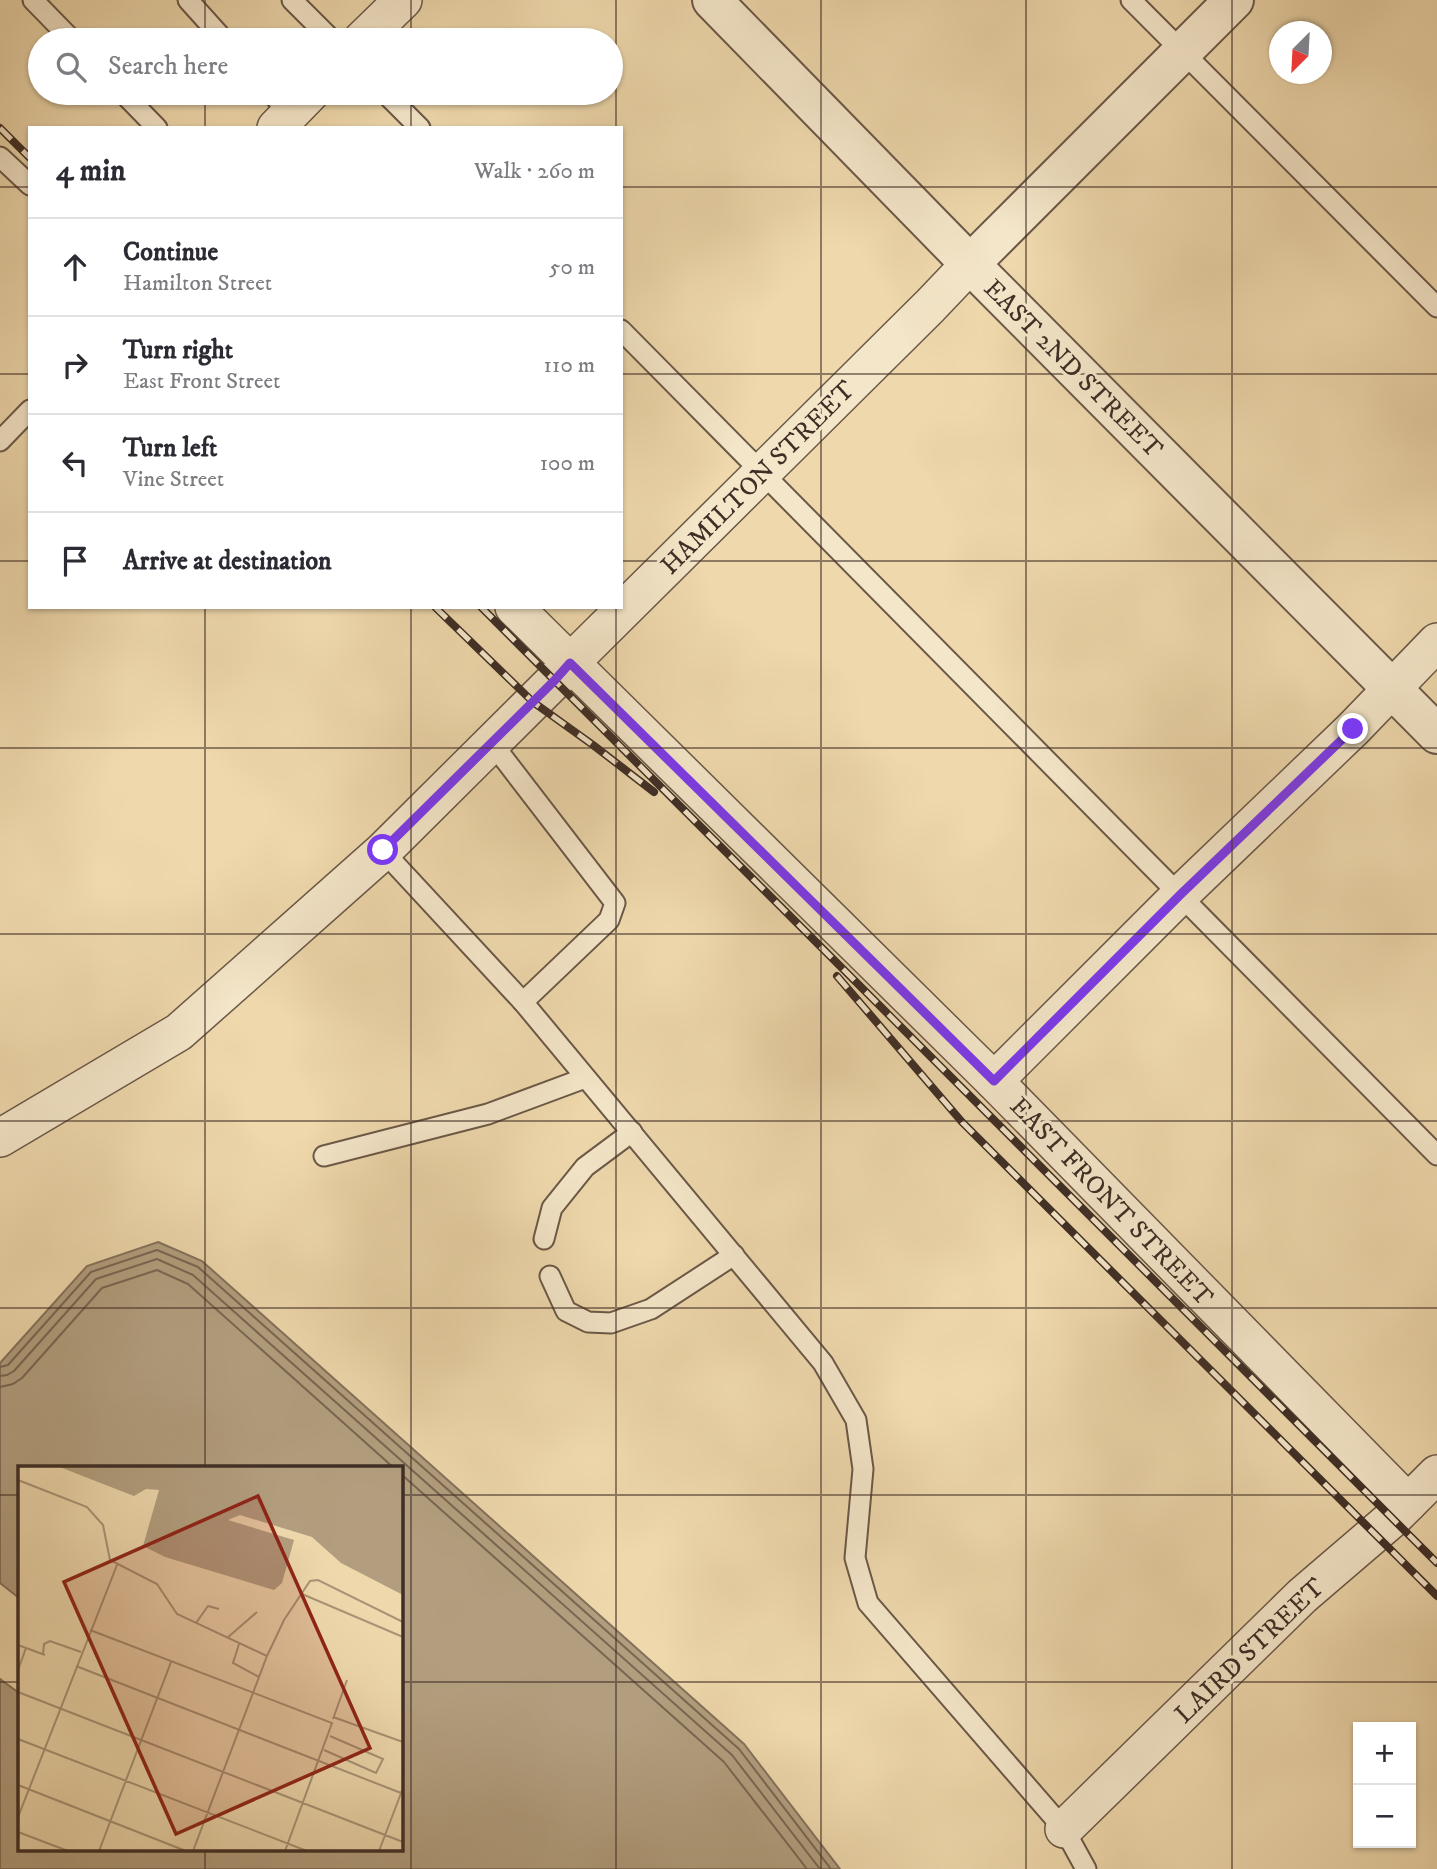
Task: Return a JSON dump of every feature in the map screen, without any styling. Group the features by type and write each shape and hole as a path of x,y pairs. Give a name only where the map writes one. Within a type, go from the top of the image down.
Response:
{"street":[{"path":"374,28 403,0"},
{"name":"EAST 2ND STREET","path":"712,0 1437,734"},
{"name":"HAMILTON STREET","path":"0,1138 179,1032 383,850 1234,0"},
{"name":"EAST FRONT STREET","path":"516,609 994,1081 1408,1503"},
{"path":"994,1081 1437,642"},
{"name":"LAIRD STREET","path":"1064,1829 1302,1596 1393,1518 1437,1474"}],"lane":[{"path":"33,0 60,28"},
{"path":"188,0 213,28"},
{"path":"292,0 320,28"},
{"path":"1131,0 1437,307"},
{"path":"135,105 155,126"},
{"path":"397,105 418,126"},
{"path":"0,157 28,183"},
{"path":"623,332 1437,1154"},
{"path":"0,441 28,412"},
{"path":"492,744 615,903 609,920 523,1002"},
{"path":"383,850 523,1002 823,1363 856,1420 863,1469 855,1558 868,1603 1064,1829 1086,1869"},
{"path":"324,1156 488,1114 585,1078"},
{"path":"544,1239 552,1208 585,1167 632,1132"},
{"path":"550,1276 566,1311 588,1322 611,1322 650,1309 734,1255"}],"water":[{"path":"158,1242 202,1261 744,1744 840,1869 0,1869 0,1679 18,1692 18,1852 402,1852 402,1466 18,1466 18,1597 0,1583 0,1363 87,1266"}],"railway":[{"path":"0,128 28,156"},
{"path":"437,609 533,702 654,792"},
{"path":"483,609 1437,1563"},
{"path":"837,976 962,1122 1437,1596"}],"route":[{"path":"383,850 570,663 994,1081 1181,894 1353,729"}]}
